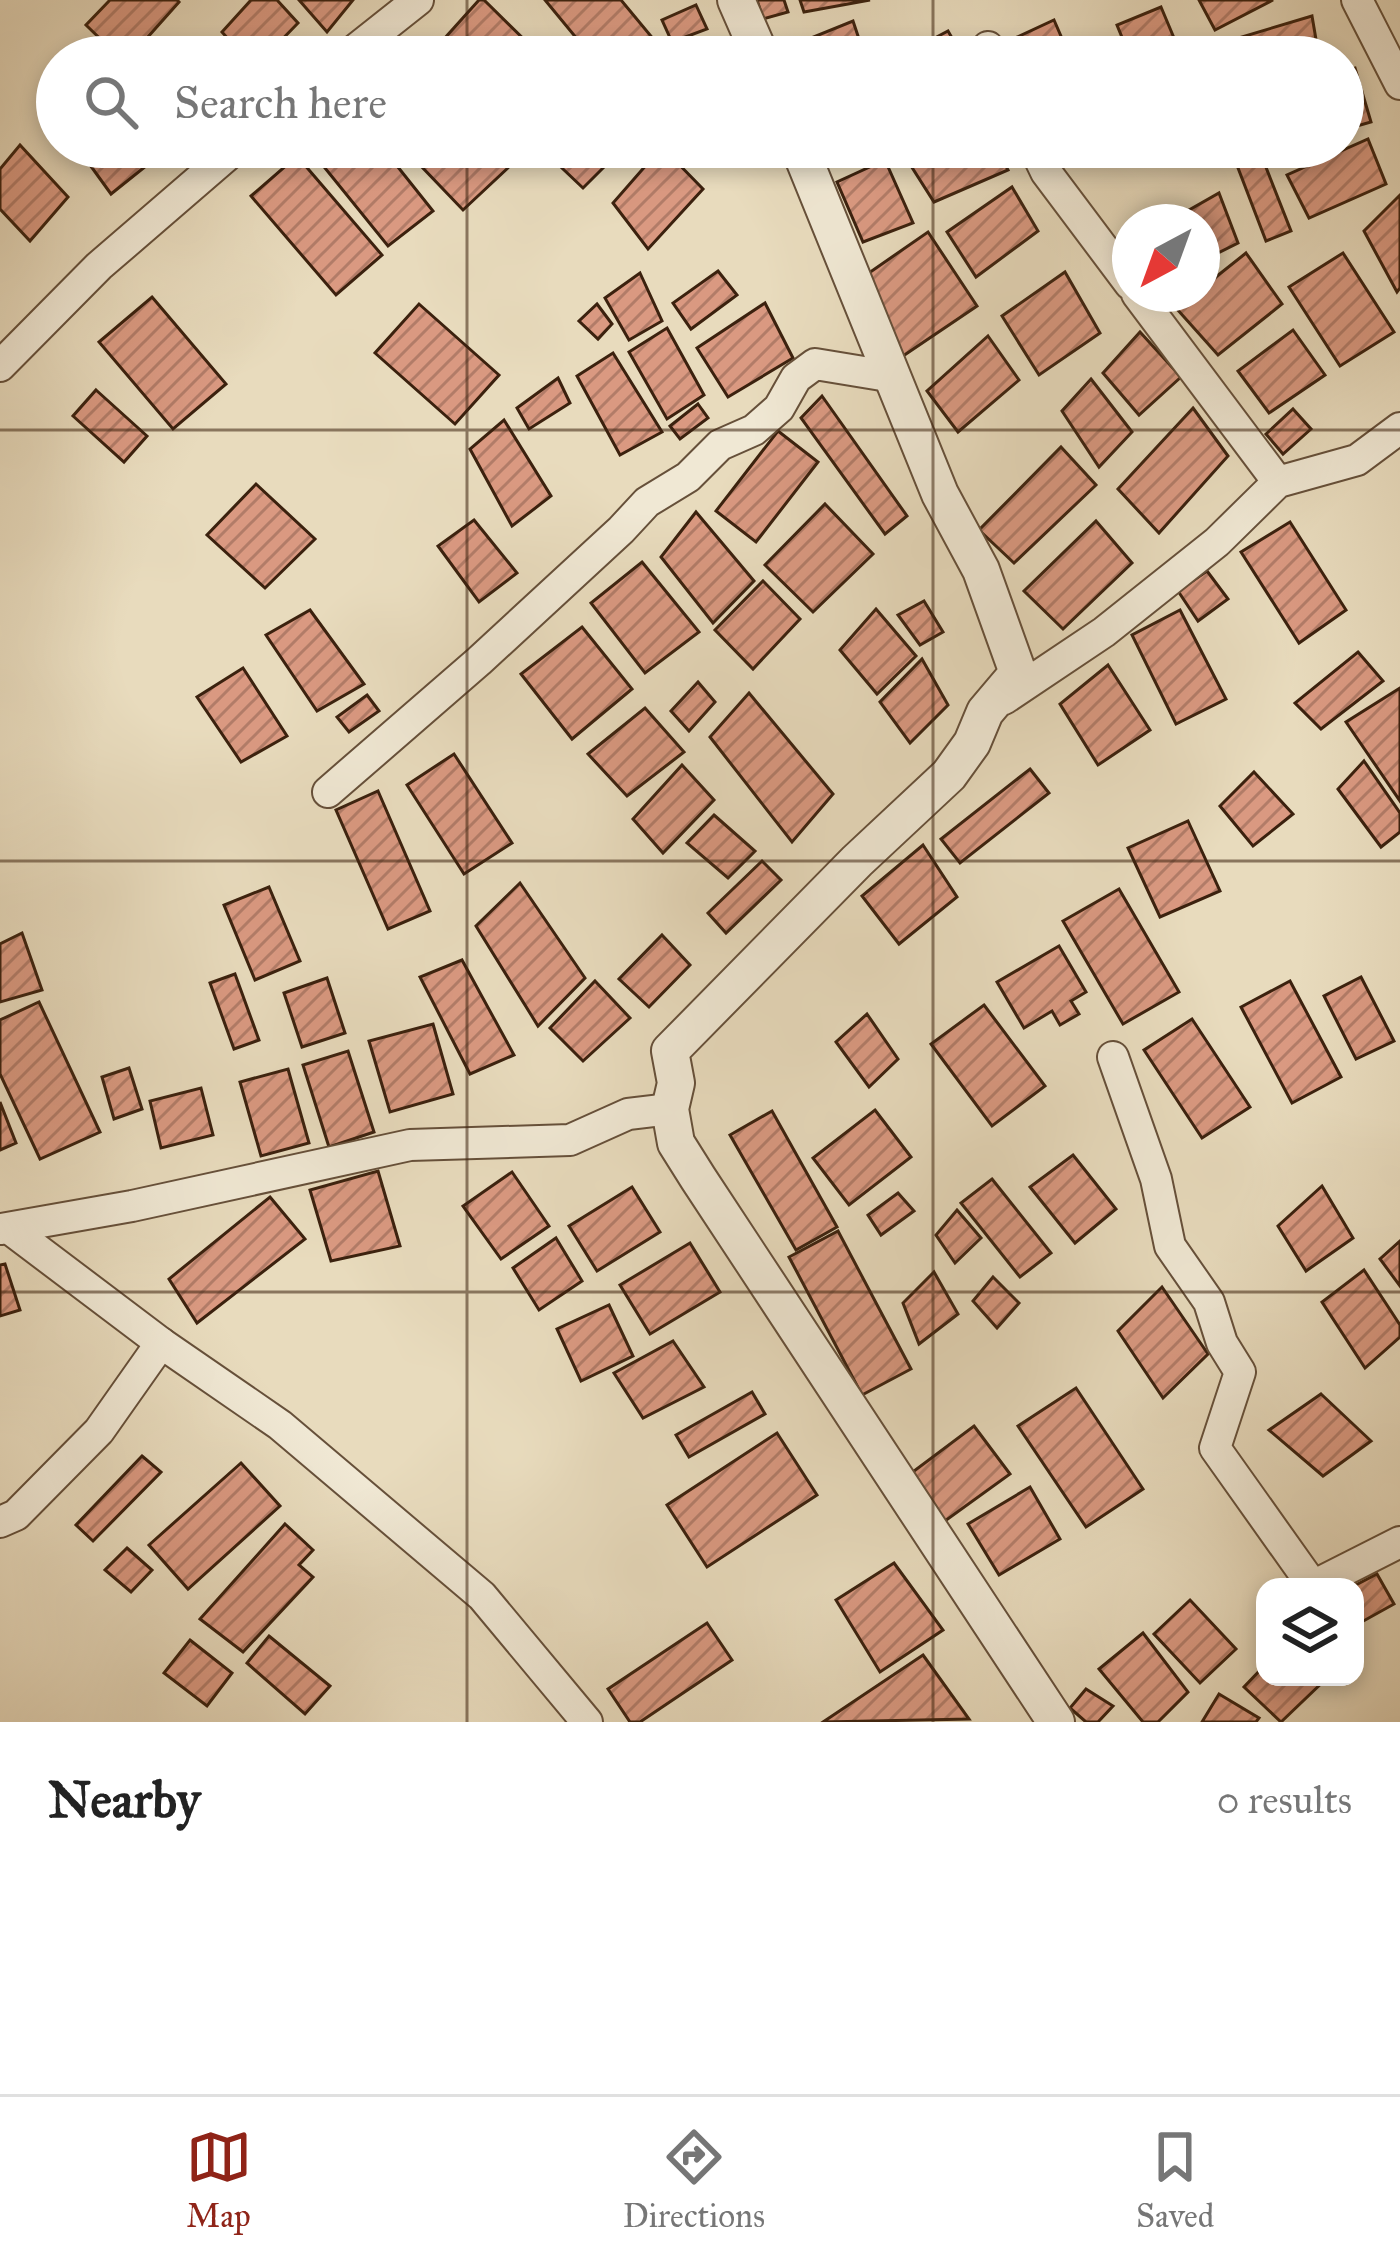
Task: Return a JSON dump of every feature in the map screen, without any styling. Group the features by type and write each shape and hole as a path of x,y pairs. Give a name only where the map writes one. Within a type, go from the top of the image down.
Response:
{"street":[{"path":"373,36 418,0"},
{"path":"736,0 751,36"},
{"path":"1357,0 1400,84"},
{"path":"0,366 99,266 213,168"},
{"path":"808,168 940,494 982,570 1018,673 985,712 972,743 949,775 857,861 670,1052 676,1083 670,1109 676,1143 698,1178 1056,1722"},
{"path":"1044,168 1112,260"},
{"path":"1150,312 1278,482"},
{"path":"328,792 479,661 646,502 688,477 720,445 754,430 779,408 796,378 815,364 894,377"},
{"path":"985,712 1104,632 1217,542 1278,482 1357,460 1400,428"},
{"path":"1114,1057 1156,1179 1170,1246 1209,1302 1222,1343 1240,1372 1215,1448 1313,1586 1400,1542"},
{"path":"5,1229 410,1144 570,1140 628,1114 670,1109"},
{"path":"5,1229 280,1425 482,1596 587,1722"},
{"path":"0,1522 16,1515 99,1431 160,1343"}],"building":[{"path":"110,0 179,2 149,36 97,36 86,25"},
{"path":"251,0 277,0 298,23 285,36 226,36 222,32"},
{"path":"299,0 353,0 327,32"},
{"path":"484,0 521,36 447,36"},
{"path":"545,0 621,0 651,36 575,36"},
{"path":"757,0 784,0 788,12 763,19"},
{"path":"800,0 870,0 804,12"},
{"path":"1199,0 1273,0 1215,30"},
{"path":"696,5 707,29 669,36 662,20"},
{"path":"1161,7 1173,36 1121,36 1117,25"},
{"path":"1312,16 1315,36 1245,36"},
{"path":"1054,20 1061,36 1019,36"},
{"path":"853,21 858,36 816,36"},
{"path":"1368,139 1386,184 1309,218 1287,175 1303,168 1364,168 1364,141"},
{"path":"20,145 36,168 68,197 30,241 0,209 0,169"},
{"path":"92,168 144,168 111,194"},
{"path":"283,168 307,168 382,255 336,295 251,196"},
{"path":"325,168 399,168 433,211 388,246"},
{"path":"423,168 508,168 463,210"},
{"path":"562,168 603,168 583,188"},
{"path":"644,168 682,168 703,189 648,249 613,203"},
{"path":"868,168 889,168 913,223 863,242 837,182"},
{"path":"912,168 1008,170 934,202"},
{"path":"1238,168 1266,168 1291,231 1266,241"},
{"path":"1012,187 1038,231 976,277 947,232"},
{"path":"1219,193 1238,243 1220,252 1220,204 1200,204"},
{"path":"1400,195 1400,288 1397,292 1364,231"},
{"path":"928,232 977,306 903,356 866,275"},
{"path":"1246,253 1282,304 1218,355 1180,312 1220,312 1220,274"},
{"path":"1343,253 1394,332 1340,366 1289,287"},
{"path":"718,271 737,295 691,329 673,303"},
{"path":"1065,272 1100,333 1039,375 1002,316"},
{"path":"640,273 662,321 629,340 605,298"},
{"path":"152,297 226,384 173,429 99,342"},
{"path":"765,303 793,358 728,397 697,348"},
{"path":"419,304 499,375 455,424 375,353"},
{"path":"597,304 612,324 598,339 579,321"},
{"path":"667,328 704,395 667,419 629,352"},
{"path":"1293,330 1325,375 1269,413 1238,371"},
{"path":"1140,332 1181,377 1139,415 1103,373"},
{"path":"988,336 1019,380 958,432 927,391"},
{"path":"613,353 662,432 620,455 577,376"},
{"path":"558,378 570,403 529,429 517,408"},
{"path":"1091,379 1132,432 1099,467 1062,411"},
{"path":"96,390 147,436 124,462 73,416"},
{"path":"822,396 907,516 885,534 801,418"},
{"path":"698,404 708,418 680,439 670,426"},
{"path":"1193,408 1228,456 1159,533 1118,489"},
{"path":"1293,409 1311,429 1283,454 1266,434"},
{"path":"504,420 551,496 512,526 470,449"},
{"path":"778,431 818,462 756,542 716,511"},
{"path":"1061,447 1096,485 1014,563 979,530"},
{"path":"256,484 315,539 265,588 207,535"},
{"path":"825,504 873,554 813,612 765,565"},
{"path":"696,512 754,581 713,623 661,557"},
{"path":"474,520 517,573 479,602 438,546"},
{"path":"1096,521 1132,563 1063,629 1024,591"},
{"path":"1290,522 1346,610 1299,643 1241,552"},
{"path":"642,562 699,632 645,673 591,603"},
{"path":"1207,571 1228,599 1198,621 1178,591"},
{"path":"763,581 800,619 753,669 715,630"},
{"path":"924,601 943,632 920,645 898,615"},
{"path":"876,609 916,656 877,694 840,650"},
{"path":"310,610 364,684 317,711 266,635"},
{"path":"1180,610 1226,699 1176,724 1132,635"},
{"path":"582,627 632,689 572,739 521,674"},
{"path":"1358,652 1383,681 1321,729 1295,703"},
{"path":"922,659 948,705 910,743 880,702"},
{"path":"1108,665 1150,730 1098,765 1060,704"},
{"path":"243,668 287,736 241,762 197,697"},
{"path":"698,682 715,702 689,731 671,711"},
{"path":"1400,688 1400,801 1346,722"},
{"path":"749,693 833,794 792,842 710,737"},
{"path":"367,695 379,711 349,732 337,717"},
{"path":"645,708 684,752 627,796 588,754"},
{"path":"454,754 512,843 464,874 407,785"},
{"path":"1364,761 1400,813 1400,832 1381,847 1338,789"},
{"path":"682,765 714,800 663,853 633,819"},
{"path":"1030,769 1049,793 960,863 941,839"},
{"path":"1254,772 1293,814 1253,846 1220,806"},
{"path":"378,791 430,911 388,929 336,810"},
{"path":"714,815 755,851 728,878 687,843"},
{"path":"1188,821 1220,891 1160,917 1128,848"},
{"path":"923,845 957,897 899,944 862,896"},
{"path":"762,861 781,880 726,933 708,913"},
{"path":"520,883 585,978 538,1026 476,926"},
{"path":"269,887 300,961 255,980 224,905"},
{"path":"1119,889 1179,992 1123,1024 1063,921"},
{"path":"22,933 42,990 0,1002 0,944"},
{"path":"662,935 690,965 649,1007 619,979"},
{"path":"1059,946 1086,992 1071,1001 1079,1014 1060,1025 1052,1011 1024,1028 997,982"},
{"path":"462,960 514,1055 470,1074 420,977"},
{"path":"235,974 259,1040 234,1049 210,983"},
{"path":"1361,977 1394,1041 1356,1059 1324,996"},
{"path":"327,978 345,1033 302,1047 284,993"},
{"path":"595,981 630,1018 583,1061 550,1028"},
{"path":"1290,981 1341,1077 1292,1103 1241,1007"},
{"path":"39,1002 100,1132 40,1159 0,1074 0,1020"},
{"path":"984,1005 1045,1086 992,1126 931,1044"},
{"path":"867,1014 898,1059 869,1087 836,1042"},
{"path":"1192,1019 1250,1107 1202,1138 1144,1050"},
{"path":"433,1024 453,1094 390,1112 369,1041"},
{"path":"348,1051 374,1132 329,1147 303,1065"},
{"path":"129,1068 142,1109 114,1119 102,1077"},
{"path":"288,1069 309,1143 261,1156 240,1082"},
{"path":"201,1088 213,1135 161,1148 150,1101"},
{"path":"0,1102 16,1143 0,1150"},
{"path":"875,1110 911,1157 849,1205 813,1158"},
{"path":"772,1111 837,1227 796,1250 730,1135"},
{"path":"1073,1155 1116,1209 1075,1243 1030,1187"},
{"path":"378,1171 400,1246 331,1261 310,1190"},
{"path":"512,1172 549,1226 501,1259 463,1206"},
{"path":"992,1179 1051,1253 1020,1277 961,1203"},
{"path":"1322,1186 1353,1238 1306,1271 1278,1226"},
{"path":"632,1187 660,1232 597,1271 569,1226"},
{"path":"898,1193 914,1211 881,1235 868,1215"},
{"path":"270,1197 305,1239 197,1323 169,1279"},
{"path":"957,1210 981,1238 955,1263 936,1235"},
{"path":"838,1231 911,1369 862,1395 789,1257"},
{"path":"556,1238 582,1281 539,1310 513,1268"},
{"path":"1400,1241 1400,1286 1380,1259"},
{"path":"690,1243 720,1292 650,1334 620,1285"},
{"path":"5,1264 20,1310 0,1316 0,1265"},
{"path":"1364,1270 1400,1325 1400,1337 1365,1368 1322,1302"},
{"path":"934,1272 958,1314 919,1344 903,1303"},
{"path":"993,1277 1019,1303 997,1328 973,1301"},
{"path":"1162,1287 1208,1354 1163,1398 1118,1331"},
{"path":"609,1305 633,1356 581,1381 557,1329"},
{"path":"673,1341 704,1387 643,1418 614,1373"},
{"path":"1076,1388 1143,1489 1086,1527 1018,1426"},
{"path":"752,1392 765,1414 689,1457 676,1435"},
{"path":"1321,1394 1371,1441 1323,1476 1269,1430"},
{"path":"974,1426 1010,1474 945,1521 910,1474"},
{"path":"777,1433 817,1495 707,1567 667,1505"},
{"path":"142,1456 161,1472 93,1541 76,1525"},
{"path":"241,1463 280,1506 188,1589 149,1545"},
{"path":"1030,1487 1060,1539 999,1575 968,1524"},
{"path":"285,1524 313,1550 299,1565 313,1577 243,1652 200,1619"},
{"path":"127,1548 152,1570 131,1592 105,1570"},
{"path":"894,1563 943,1630 880,1672 836,1600"},
{"path":"1377,1574 1394,1604 1364,1621 1364,1581"},
{"path":"1190,1600 1236,1649 1200,1683 1154,1634"},
{"path":"707,1623 732,1660 640,1722 630,1722 608,1689"},
{"path":"1143,1633 1188,1692 1158,1722 1143,1722 1099,1669"},
{"path":"269,1636 330,1686 305,1714 247,1663"},
{"path":"190,1640 232,1673 207,1706 164,1673"},
{"path":"923,1655 969,1719 823,1722"},
{"path":"1256,1674 1256,1686 1319,1686 1281,1722 1244,1687"},
{"path":"1086,1689 1113,1706 1098,1722 1086,1722 1070,1708"},
{"path":"1219,1694 1259,1718 1256,1722 1202,1722"}]}
